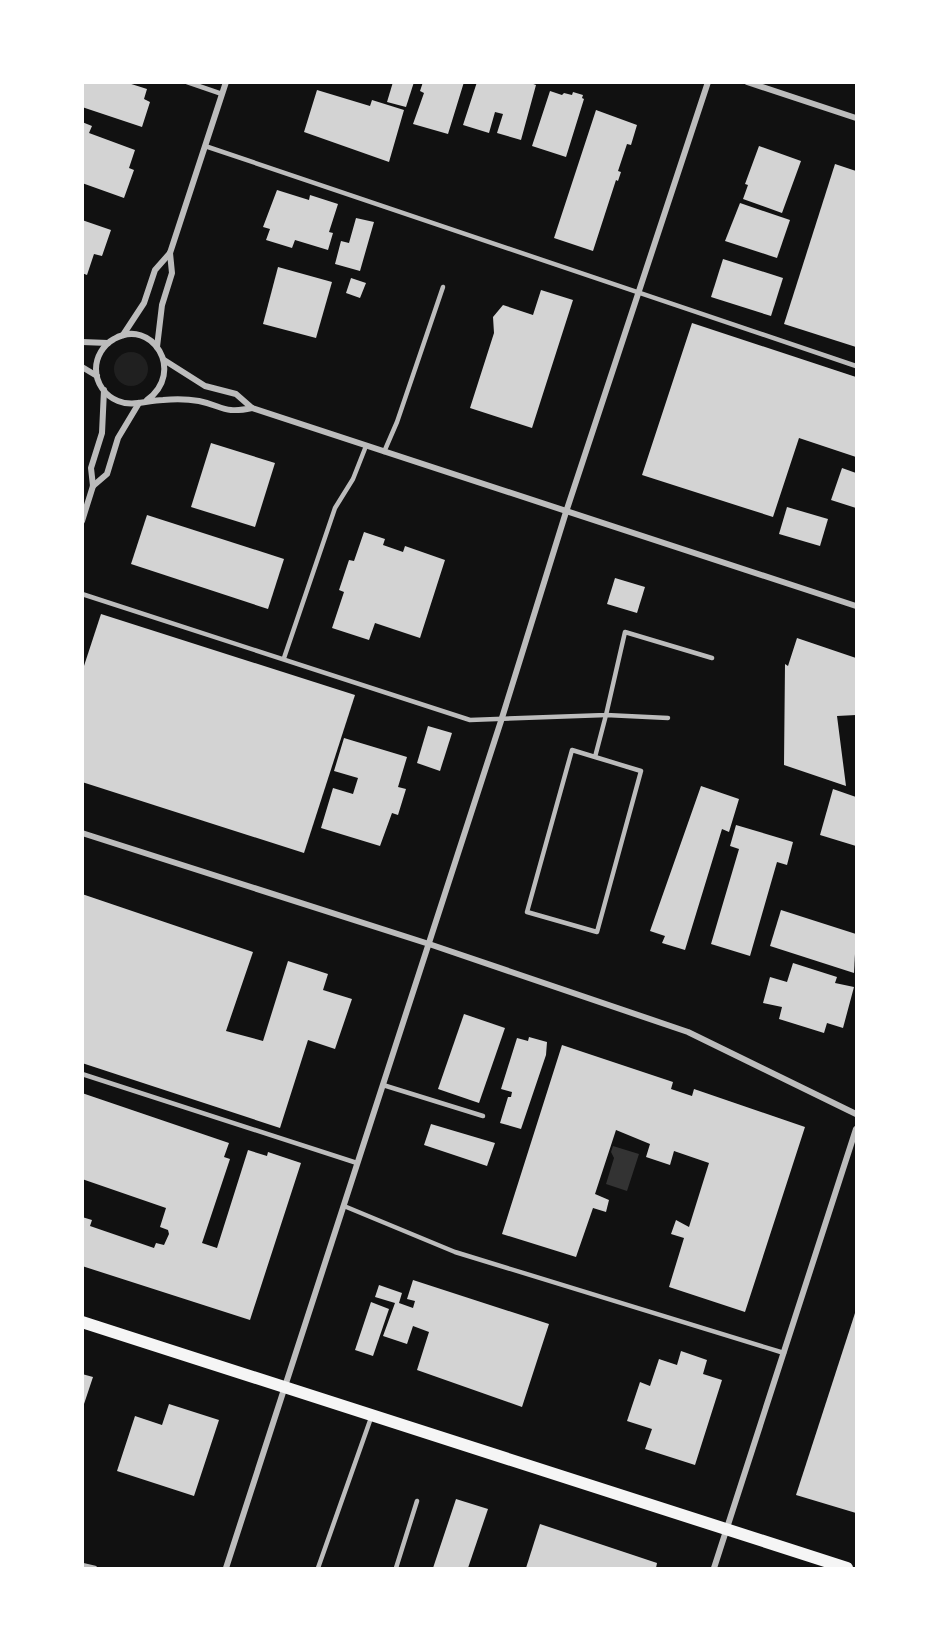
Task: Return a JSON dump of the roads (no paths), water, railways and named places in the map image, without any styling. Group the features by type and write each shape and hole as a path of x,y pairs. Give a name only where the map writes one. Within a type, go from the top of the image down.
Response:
{"main road":[{"path":"82,1322 848,1569"}],"street":[{"path":"226,82 170,253 156,270 144,303 123,335 108,343 98,358 97,376 104,390 120,402 200,401 232,412 252,408"},
{"path":"225,1569 501,721 566,512 708,82"},
{"path":"747,82 856,118"},
{"path":"157,347 162,305 172,273 170,253"},
{"path":"123,335 142,336 157,347 164,360 205,386 236,394 252,408 856,606"},
{"path":"82,342 108,343"},
{"path":"147,400 162,383 164,360"},
{"path":"82,367 97,376"},
{"path":"82,521 93,486 91,468 102,433 104,390"},
{"path":"93,486 107,474 118,438 139,403"},
{"path":"82,833 429,944 688,1032 856,1114"},
{"path":"714,1569 856,1129"}],"lane":[{"path":"187,82 222,94"},
{"path":"205,146 856,366"},
{"path":"384,452 443,287"},
{"path":"284,658 335,508 353,479 366,447"},
{"path":"82,594 470,720 501,721 606,715 668,718"},
{"path":"595,757 625,632 712,658"},
{"path":"572,750 595,757 641,771 597,932 527,912 572,750"},
{"path":"82,1074 357,1163"},
{"path":"383,1085 483,1116"},
{"path":"344,1206 455,1252 784,1353"},
{"path":"318,1569 372,1415"},
{"path":"396,1569 417,1501"},
{"path":"82,1565 95,1569"}]}
